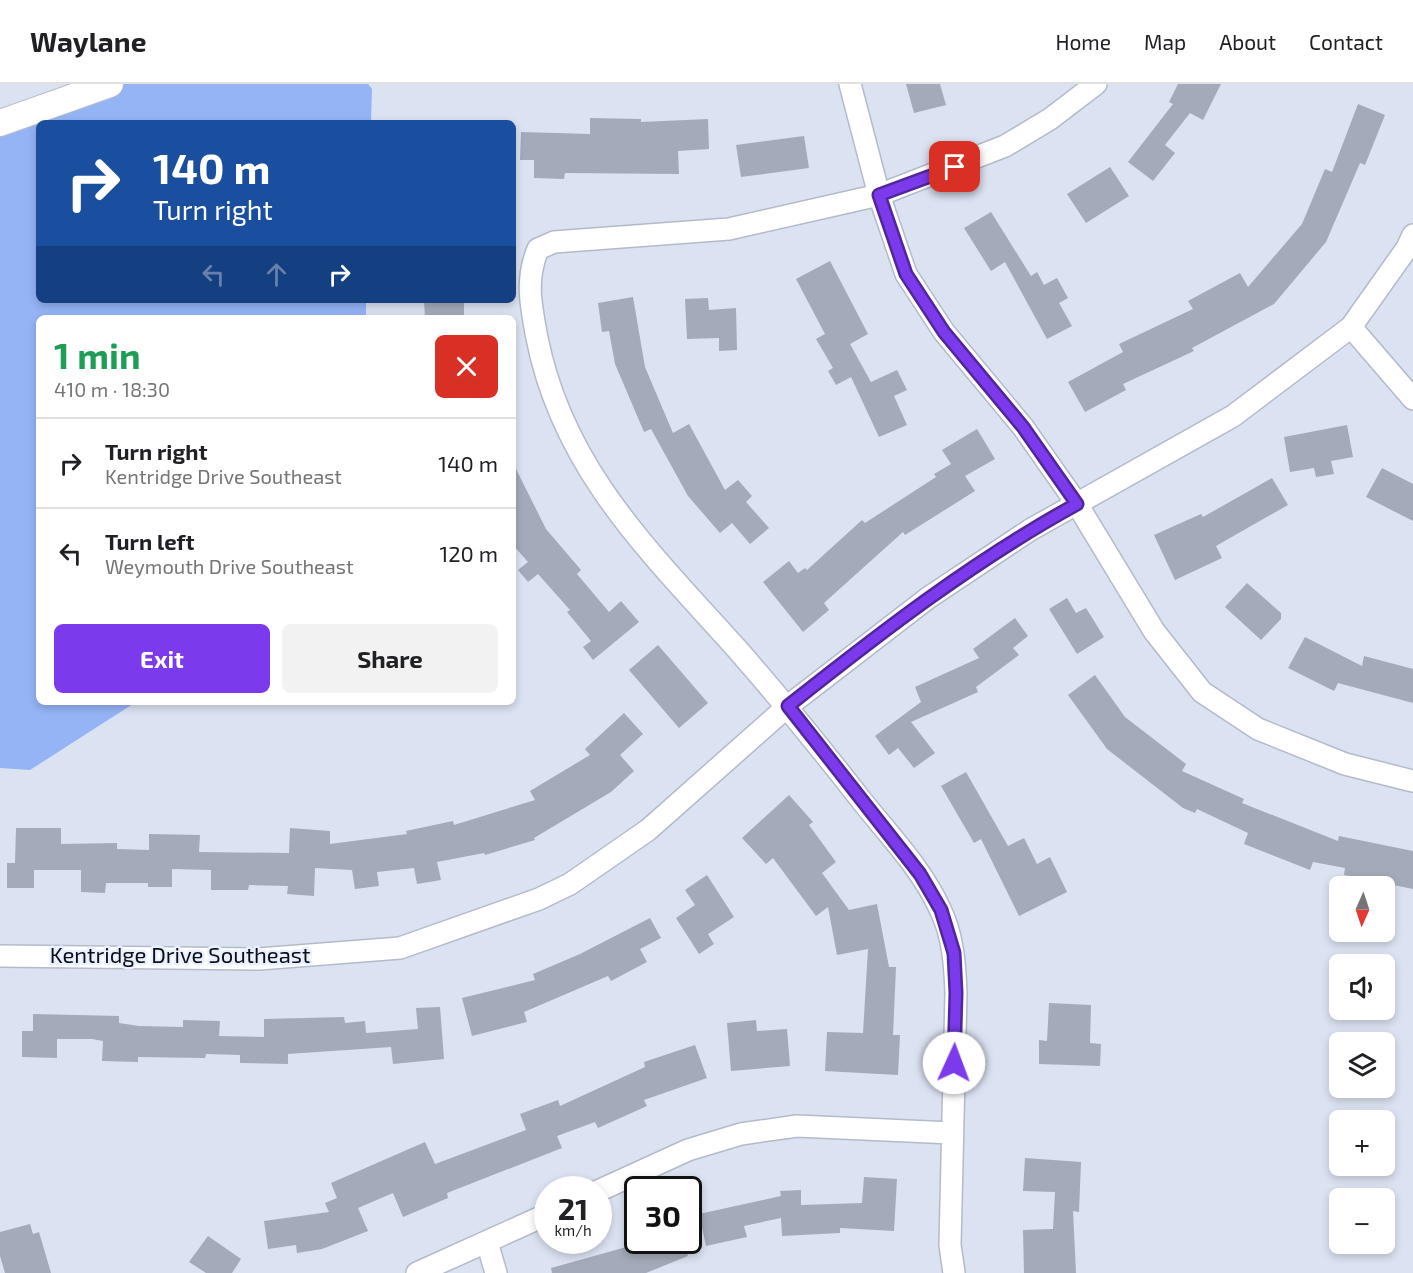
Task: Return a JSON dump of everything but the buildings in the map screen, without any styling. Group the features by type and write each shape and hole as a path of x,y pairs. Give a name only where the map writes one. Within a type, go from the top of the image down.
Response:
{"street":[{"path":"0,123 110,84"},
{"path":"850,84 879,195 906,274 944,332 1023,427 1077,504 1154,631 1203,692 1258,729 1345,764 1413,781"},
{"path":"954,1273 950,1245 956,993 954,953 941,910 920,874 788,706 638,539 605,497 574,445 552,392 540,352 529,295 531,265 538,249 554,242 729,229 879,195 1005,146 1050,119 1096,84"},
{"name":"Kentridge Drive Southeast","path":"0,956 259,959 400,948 539,899 570,884 648,830 788,706 928,598 1030,530 1233,416 1351,327 1407,248 1413,235"},
{"path":"1351,327 1413,399"},
{"path":"612,1184 688,1149 741,1134 797,1126 952,1132"},
{"path":"417,1273 534,1221"},
{"path":"488,1242 496,1273"}],"shaded area":[{"path":"110,84 368,84 372,89 371,120 36,120 36,303 366,303 366,315 36,315 36,705 131,705 30,770 0,768 0,123"}],"route":[{"path":"954,1063 956,993 954,953 941,910 920,874 788,706 928,598 1030,530 1077,504 1023,427 944,332 906,274 879,195 955,167"}]}
